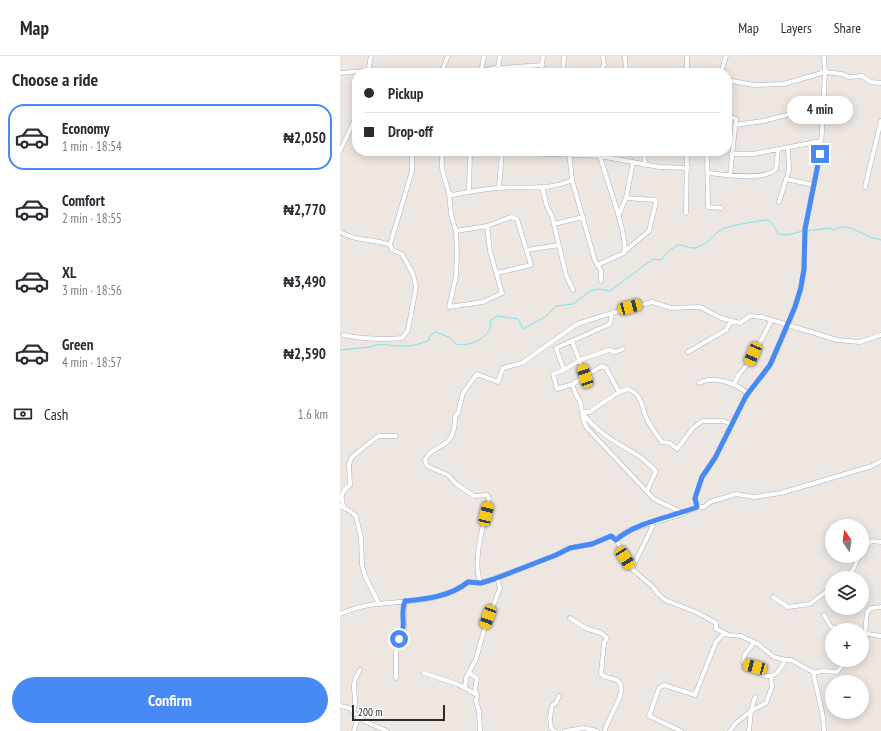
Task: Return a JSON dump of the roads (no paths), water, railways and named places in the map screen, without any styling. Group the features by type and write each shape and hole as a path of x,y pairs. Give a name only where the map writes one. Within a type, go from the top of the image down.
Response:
{"street":[{"path":"368,68 371,56"},
{"path":"442,68 448,56"},
{"path":"482,68 484,56"},
{"path":"499,67 500,56"},
{"path":"542,68 543,56"},
{"path":"563,68 564,56"},
{"path":"602,68 605,62 603,56"},
{"path":"625,56 626,68"},
{"path":"687,56 687,68"},
{"path":"722,68 726,56"},
{"path":"697,507 695,498 702,477 715,458 746,396 770,365 788,325 801,287 804,269 805,229 821,141 825,72 824,56"},
{"path":"495,68 543,65"},
{"path":"732,81 754,85 784,84 825,72 842,74 849,77 862,76 871,82 881,83"},
{"path":"340,73 352,73"},
{"path":"735,125 763,121 822,106"},
{"path":"732,117 734,117 735,125 732,147"},
{"path":"865,188 881,121"},
{"path":"340,151 352,125"},
{"path":"732,154 742,155 778,150 821,141"},
{"path":"779,202 789,170 788,148"},
{"path":"708,173 761,176 774,172 778,165 778,150"},
{"path":"875,150 881,151"},
{"path":"344,335 369,340 388,340 402,338 408,330 416,287 413,274 402,254 392,250 390,245 412,171 411,156"},
{"path":"443,156 441,164 449,193 451,214 456,231 456,276 448,307 483,302 502,293 490,251 487,226"},
{"path":"469,192 470,156"},
{"path":"499,188 502,156"},
{"path":"569,156 572,180 597,265 602,272 601,281"},
{"path":"624,251 619,214 613,203 600,156 645,165 676,169 688,168"},
{"path":"644,156 645,165"},
{"path":"686,213 687,156"},
{"path":"707,156 708,207 720,208"},
{"path":"730,175 731,156"},
{"path":"619,214 626,198 633,162"},
{"path":"786,178 814,185"},
{"path":"449,193 453,194 499,188 542,188 564,184 572,180"},
{"path":"542,188 547,207 554,224 566,275 573,290"},
{"path":"597,265 624,251 649,231 656,202 655,200 626,198"},
{"path":"456,231 487,226 511,217 517,219 528,250 531,265 496,273"},
{"path":"554,224 583,217"},
{"path":"340,232 350,238 377,241 390,245"},
{"path":"528,250 559,245"},
{"path":"481,583 478,568 480,543 490,498 486,495 474,496 456,484 448,476 427,466 425,460 427,455 445,444 451,437 455,426 455,416 458,413 463,393 477,374 498,382 503,368 522,363 548,346 561,334 578,324 652,302 671,308 700,307 721,318 736,322"},
{"path":"564,370 556,348 610,324 612,313"},
{"path":"688,352 726,330 730,323 740,323 753,316 837,340 860,342 881,336"},
{"path":"734,384 739,374 750,362 771,321"},
{"path":"572,341 585,376"},
{"path":"619,392 606,368 602,366 573,384 557,389 553,374 564,370 580,360 609,350 615,352 623,349"},
{"path":"699,383 705,380 716,380 734,384 747,393 746,396"},
{"path":"573,384 573,391 579,399 582,420 586,428 659,503 682,513"},
{"path":"582,412 590,412 619,392 628,389 636,392 640,397 646,417 662,442 670,444 677,449 693,428 702,421 723,421 731,424"},
{"path":"582,412 588,421 615,443 636,453 656,471 647,491"},
{"path":"379,604 365,576 362,566 361,538 356,516 342,507 340,498 342,492 350,485 350,464 352,457 378,436 396,436"},
{"path":"616,540 629,530 697,507 704,507 710,502 738,494 754,497 781,493 872,466 881,461"},
{"path":"632,569 655,521"},
{"path":"340,614 365,606 446,594 459,589 468,582 481,583 556,555 570,548 592,544 611,536 616,540 632,569 665,600 675,602 708,618 716,623 716,629 724,633 741,636 774,657 791,660 814,673 822,671 837,672 841,667"},
{"path":"869,543 871,541 881,540"},
{"path":"465,688 469,673 476,659 485,627 500,588 497,577"},
{"path":"772,597 788,607 810,604 825,592"},
{"path":"396,678 397,642 404,632 405,601"},
{"path":"865,623 867,612 872,608 881,607"},
{"path":"824,615 829,623"},
{"path":"570,618 585,628 601,633 607,638 604,643 601,674 604,677 618,681 621,684 622,692 606,725 605,731"},
{"path":"681,731 649,716 659,688 664,685 671,686 688,694 695,695 716,642 724,633"},
{"path":"869,634 881,636"},
{"path":"754,643 745,654 743,662 755,667 761,675 771,677 780,671 785,660"},
{"path":"353,712 355,697 352,686 360,670"},
{"path":"424,673 457,684 477,695"},
{"path":"469,673 478,678 475,689 477,695 476,701 480,731"},
{"path":"814,673 824,731"},
{"path":"730,731 736,723 743,719 751,711 766,703 772,686 771,677"},
{"path":"555,731 551,728 550,717 552,706 556,703 559,696"},
{"path":"749,731 751,711 755,697"},
{"path":"340,706 349,708 358,717 387,731"},
{"path":"354,731 358,717"},
{"path":"743,719 751,719"},
{"path":"565,731 597,731"}],"waterway":[{"path":"370,347 381,344 403,346 414,345 428,341 431,334 436,332 451,338 456,344 461,345 472,343 486,335 491,326 490,321 497,316 518,319 523,329 545,317 556,306 573,304 590,291 599,289 610,291 653,259 661,260 677,245 693,248 699,247 725,228 768,220 773,224 778,234 787,235 803,231"},
{"path":"806,231 829,228 833,230 846,227 869,237 881,240"},
{"path":"340,350 370,347"}]}
